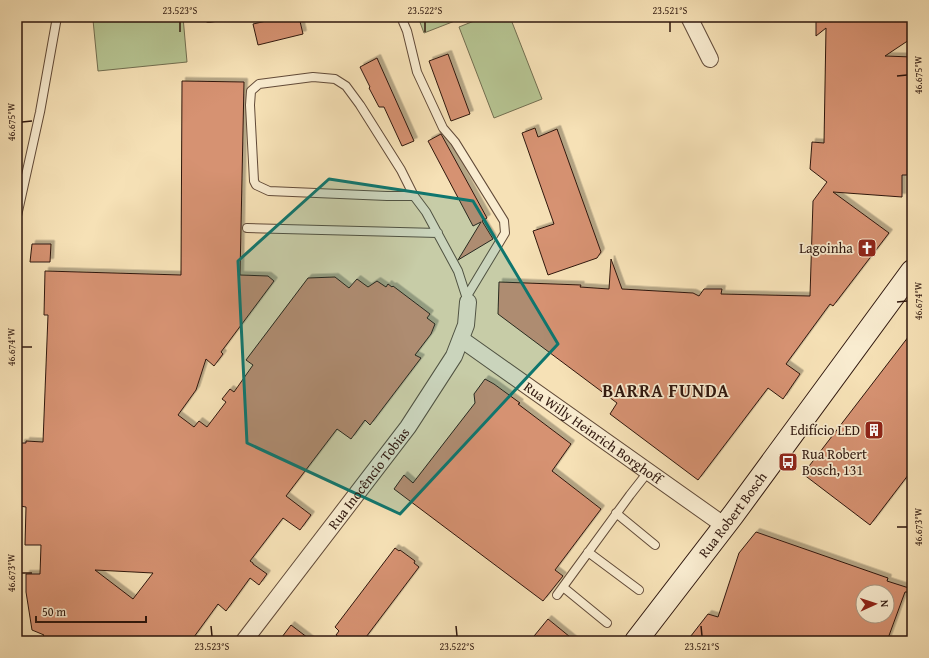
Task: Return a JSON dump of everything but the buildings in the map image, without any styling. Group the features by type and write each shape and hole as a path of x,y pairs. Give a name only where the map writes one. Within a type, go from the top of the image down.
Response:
{"street":[{"path":"689,17 710,59"},
{"name":"Rua Robert Bosch","path":"636,641 724,526 912,271"},
{"name":"Rua Inocêncio Tobias","path":"244,641 408,427 454,356 466,325 467,299"},
{"name":"Rua Willy Heinrich Borghoff","path":"461,339 724,526"}],"lane":[{"path":"17,216 40,112 57,17"},
{"path":"401,17 407,31 418,72 443,128 455,142 504,221 505,233 467,299"},
{"path":"414,196 269,191 256,185 254,180 250,105 251,91 259,84 313,77 335,79 346,86 360,105 401,170 414,196 426,212 438,233 458,271 467,299"},
{"path":"247,228 438,233"},
{"path":"557,595 616,513 648,472"},
{"path":"616,513 655,545"},
{"path":"588,552 639,590"},
{"path":"563,587 607,623"}],"highlighted area":[{"path":"329,179 473,201 558,344 400,514 247,443 238,261"}],"green space":[{"path":"122,17 183,17 187,62 98,71 93,20"},
{"path":"418,17 465,17 424,33"},
{"path":"484,17 510,17 542,99 494,118 459,27"}],"place":[{"name":"Lagoinha","path":"867,248"},
{"name":"Edifício LED","path":"874,430"},
{"name":"Rua Robert Bosch, 131","path":"788,462"}],"district":[{"name":"BARRA FUNDA","path":"666,390"}]}
